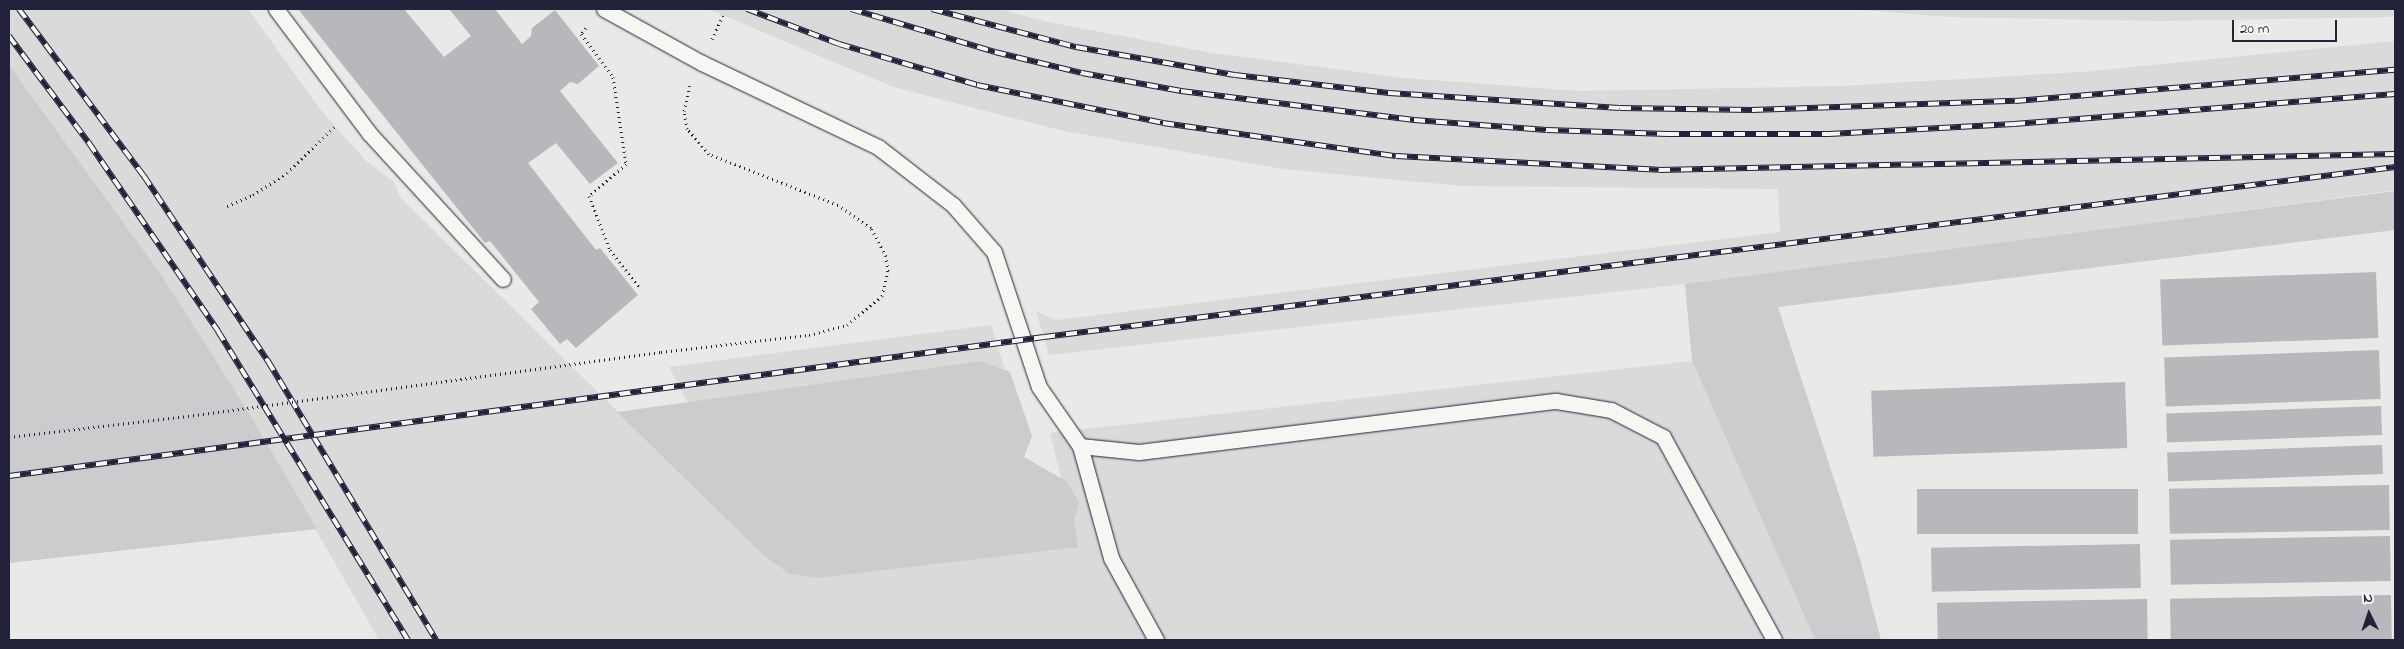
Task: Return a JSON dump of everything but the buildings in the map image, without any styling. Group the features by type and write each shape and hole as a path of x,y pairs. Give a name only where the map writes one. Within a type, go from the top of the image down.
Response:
{"lane":[{"path":"276,9 351,108 503,279"},
{"path":"604,9 702,63 878,147 953,205 994,252 1039,387 1080,446 1112,558 1156,640"},
{"path":"1080,446 1139,452 1556,401 1611,410 1663,437 1774,640"}],"path":[{"path":"716,32 723,15"},
{"path":"592,21 581,34 613,77 626,164 588,196 610,250 639,287"},
{"path":"9,437 188,416 661,352 809,334 846,325 882,296 888,272 886,256 871,228 812,193 709,154 687,130 684,111 687,92 702,63"},
{"path":"227,206 253,195 287,173 351,108"}],"shaded area":[{"path":"9,9 248,9 320,109 366,161 394,182 400,197 762,554 789,574 818,578 1078,546 1050,433 1692,361 1815,640 379,640 246,408 162,277 9,65"},
{"path":"708,9 999,9 1048,22 1212,53 1404,78 1579,91 1842,86 2081,72 2395,41 2395,190 1765,275 1049,355 1036,311 1056,320 1780,232 1778,189 1462,186 1283,169 1064,131 893,87"},
{"path":"1850,9 2395,9 2395,15 2390,17 2161,21 1949,17"},
{"path":"9,65 162,276 246,408 317,529 9,563"},
{"path":"2395,191 2395,230 1778,307 1860,559 1881,640 1815,640 1692,361 1685,284"},
{"path":"991,325 1005,369 982,364 689,405 669,367"},
{"path":"981,361 1010,372 1032,436 1024,457 1066,481 1079,502 1074,521 1078,547 818,578 789,574 762,554 617,412"}],"railway":[{"path":"19,9 144,176 268,361 436,640"},
{"path":"747,9 839,44 977,85 1163,123 1396,156 1659,170 2395,154"},
{"path":"851,9 995,52 1082,73 1181,91 1414,120 1547,130 1668,134 1829,134 2014,124 2395,94"},
{"path":"932,9 1076,47 1235,75 1389,93 1620,108 1752,110 2015,101 2395,70"},
{"path":"9,36 89,143 218,331 408,640"},
{"path":"9,476 1044,337 2395,167"}]}
